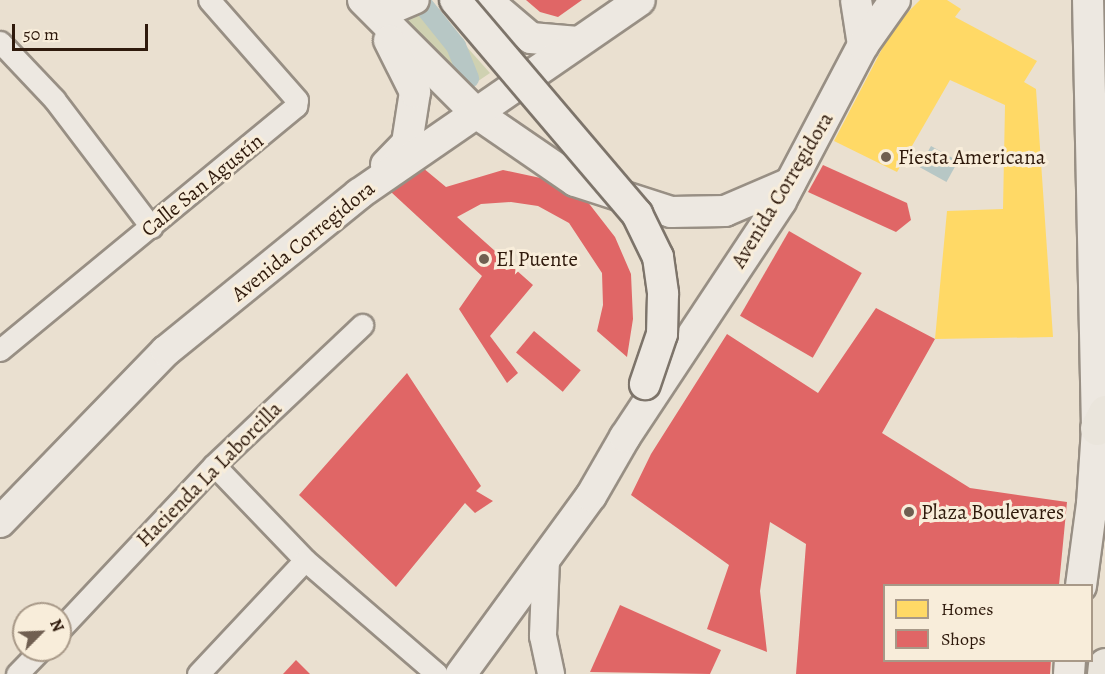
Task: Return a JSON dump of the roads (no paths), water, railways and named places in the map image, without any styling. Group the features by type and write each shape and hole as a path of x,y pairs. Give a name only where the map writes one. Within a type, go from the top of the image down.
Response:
{"main road":[{"path":"363,0 476,113 575,181 671,212 726,211 790,183"},
{"path":"359,194 407,143 415,92 404,64 363,0"},
{"path":"455,0 637,214 658,257 663,294 662,334 645,384"},
{"path":"486,0 531,38 578,42"},
{"name":"Avenida Corregidora","path":"0,522 166,351 359,194 640,0"},
{"path":"856,0 863,45"},
{"path":"1081,584 1101,420 1088,2"},
{"name":"Avenida Corregidora","path":"461,674 591,496 625,437 790,183 885,7"},
{"path":"1104,674 1105,665"}],"street":[{"name":"Calle San Agustín","path":"1,347 151,227 296,106 297,100 209,0"},
{"path":"363,0 388,12 411,4"},
{"path":"0,42 54,99 151,227"},
{"name":"Hacienda La Laborcilla","path":"72,616 214,465 362,325"},
{"path":"625,437 645,384"},
{"path":"214,465 305,560 437,674"},
{"path":"198,674 305,560"},
{"path":"546,560 543,636 551,674"},
{"path":"18,674 29,662"}],"waterway":[{"path":"419,0 456,46 469,78"}],"place":[{"name":"Fiesta Americana","path":"886,157"},
{"name":"El Puente","path":"484,259"},
{"name":"Plaza Boulevares","path":"909,512"}]}
